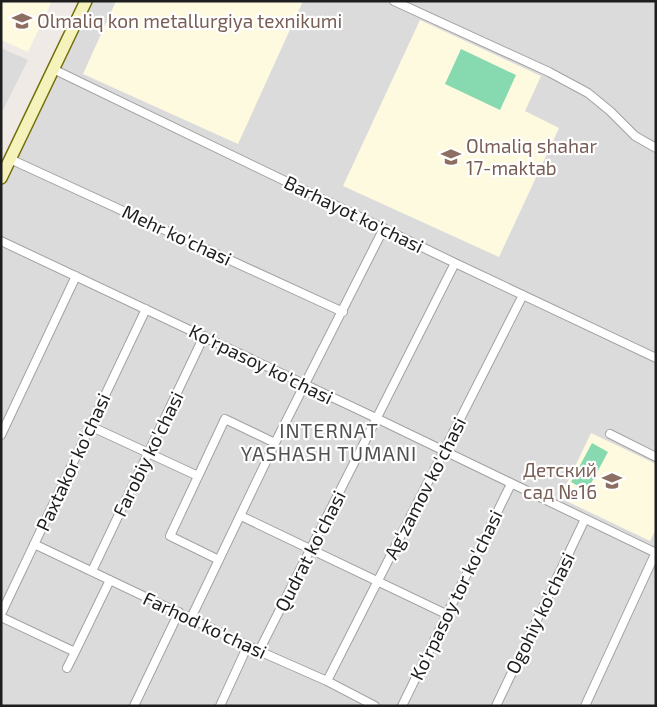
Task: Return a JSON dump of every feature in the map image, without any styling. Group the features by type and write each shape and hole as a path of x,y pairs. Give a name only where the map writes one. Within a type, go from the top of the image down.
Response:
{"main road":[{"path":"1,178 86,1"}],"street":[{"path":"394,1 549,72 588,93 610,111 635,136 656,148"},
{"name":"Barhayot ko'chasi","path":"53,69 656,358"},
{"name":"Mehr ko'chasi","path":"10,159 343,312"},
{"path":"191,618 384,228"},
{"name":"Ko‘rpasoy ko'chasi","path":"1,241 204,336 656,553"},
{"name":"Qudrat ko'chasi","path":"259,651 455,263"},
{"path":"1,435 76,276"},
{"name":"Ag‘zamov ko'chasi","path":"327,681 523,295"},
{"name":"Paxtakor ko'chasi","path":"1,616 146,309"},
{"name":"Farobiy ko'chasi","path":"92,571 204,336"},
{"path":"219,560 170,536 198,476 226,419 276,443"},
{"path":"90,426 198,476"},
{"path":"610,434 656,457"},
{"name":"Ko‘rpasoy tor ko'chasi","path":"402,706 510,484"},
{"path":"241,516 446,614"},
{"name":"Ogohiy ko'chasi","path":"496,706 585,520"},
{"name":"Farhod ko'chasi","path":"34,544 259,651 327,681 375,706"},
{"path":"585,706 656,553"},
{"path":"67,668 110,580"},
{"path":"134,706 179,612"},
{"path":"1,616 75,652"},
{"path":"220,706 248,645"}],"shaded area":[{"name":"Olmaliq kon metallurgiya texnikumi","path":"1,1 52,1 28,52 1,40"},
{"name":"INTERNAT YASHASH TUMANI","path":"86,1 656,1 656,706 1,706 1,178"},
{"path":"116,1 303,1 238,144 83,74"},
{"name":"Olmaliq shahar 17-maktab","path":"420,20 541,76 525,111 559,128 499,257 343,186"},
{"path":"1,48 28,60 1,114"},
{"name":"Детский сад №16","path":"591,433 656,464 656,529 650,541 560,498"}],"green space":[{"path":"461,49 516,75 500,110 445,84"},
{"path":"592,443 608,452 587,491 571,482"}],"place":[{"name":"Olmaliq kon metallurgiya texnikumi","path":"22,21"},
{"name":"Olmaliq shahar 17-maktab","path":"451,157"},
{"name":"Детский сад №16","path":"612,481"}],"district":[{"name":"INTERNAT YASHASH TUMANI","path":"329,442"}]}
